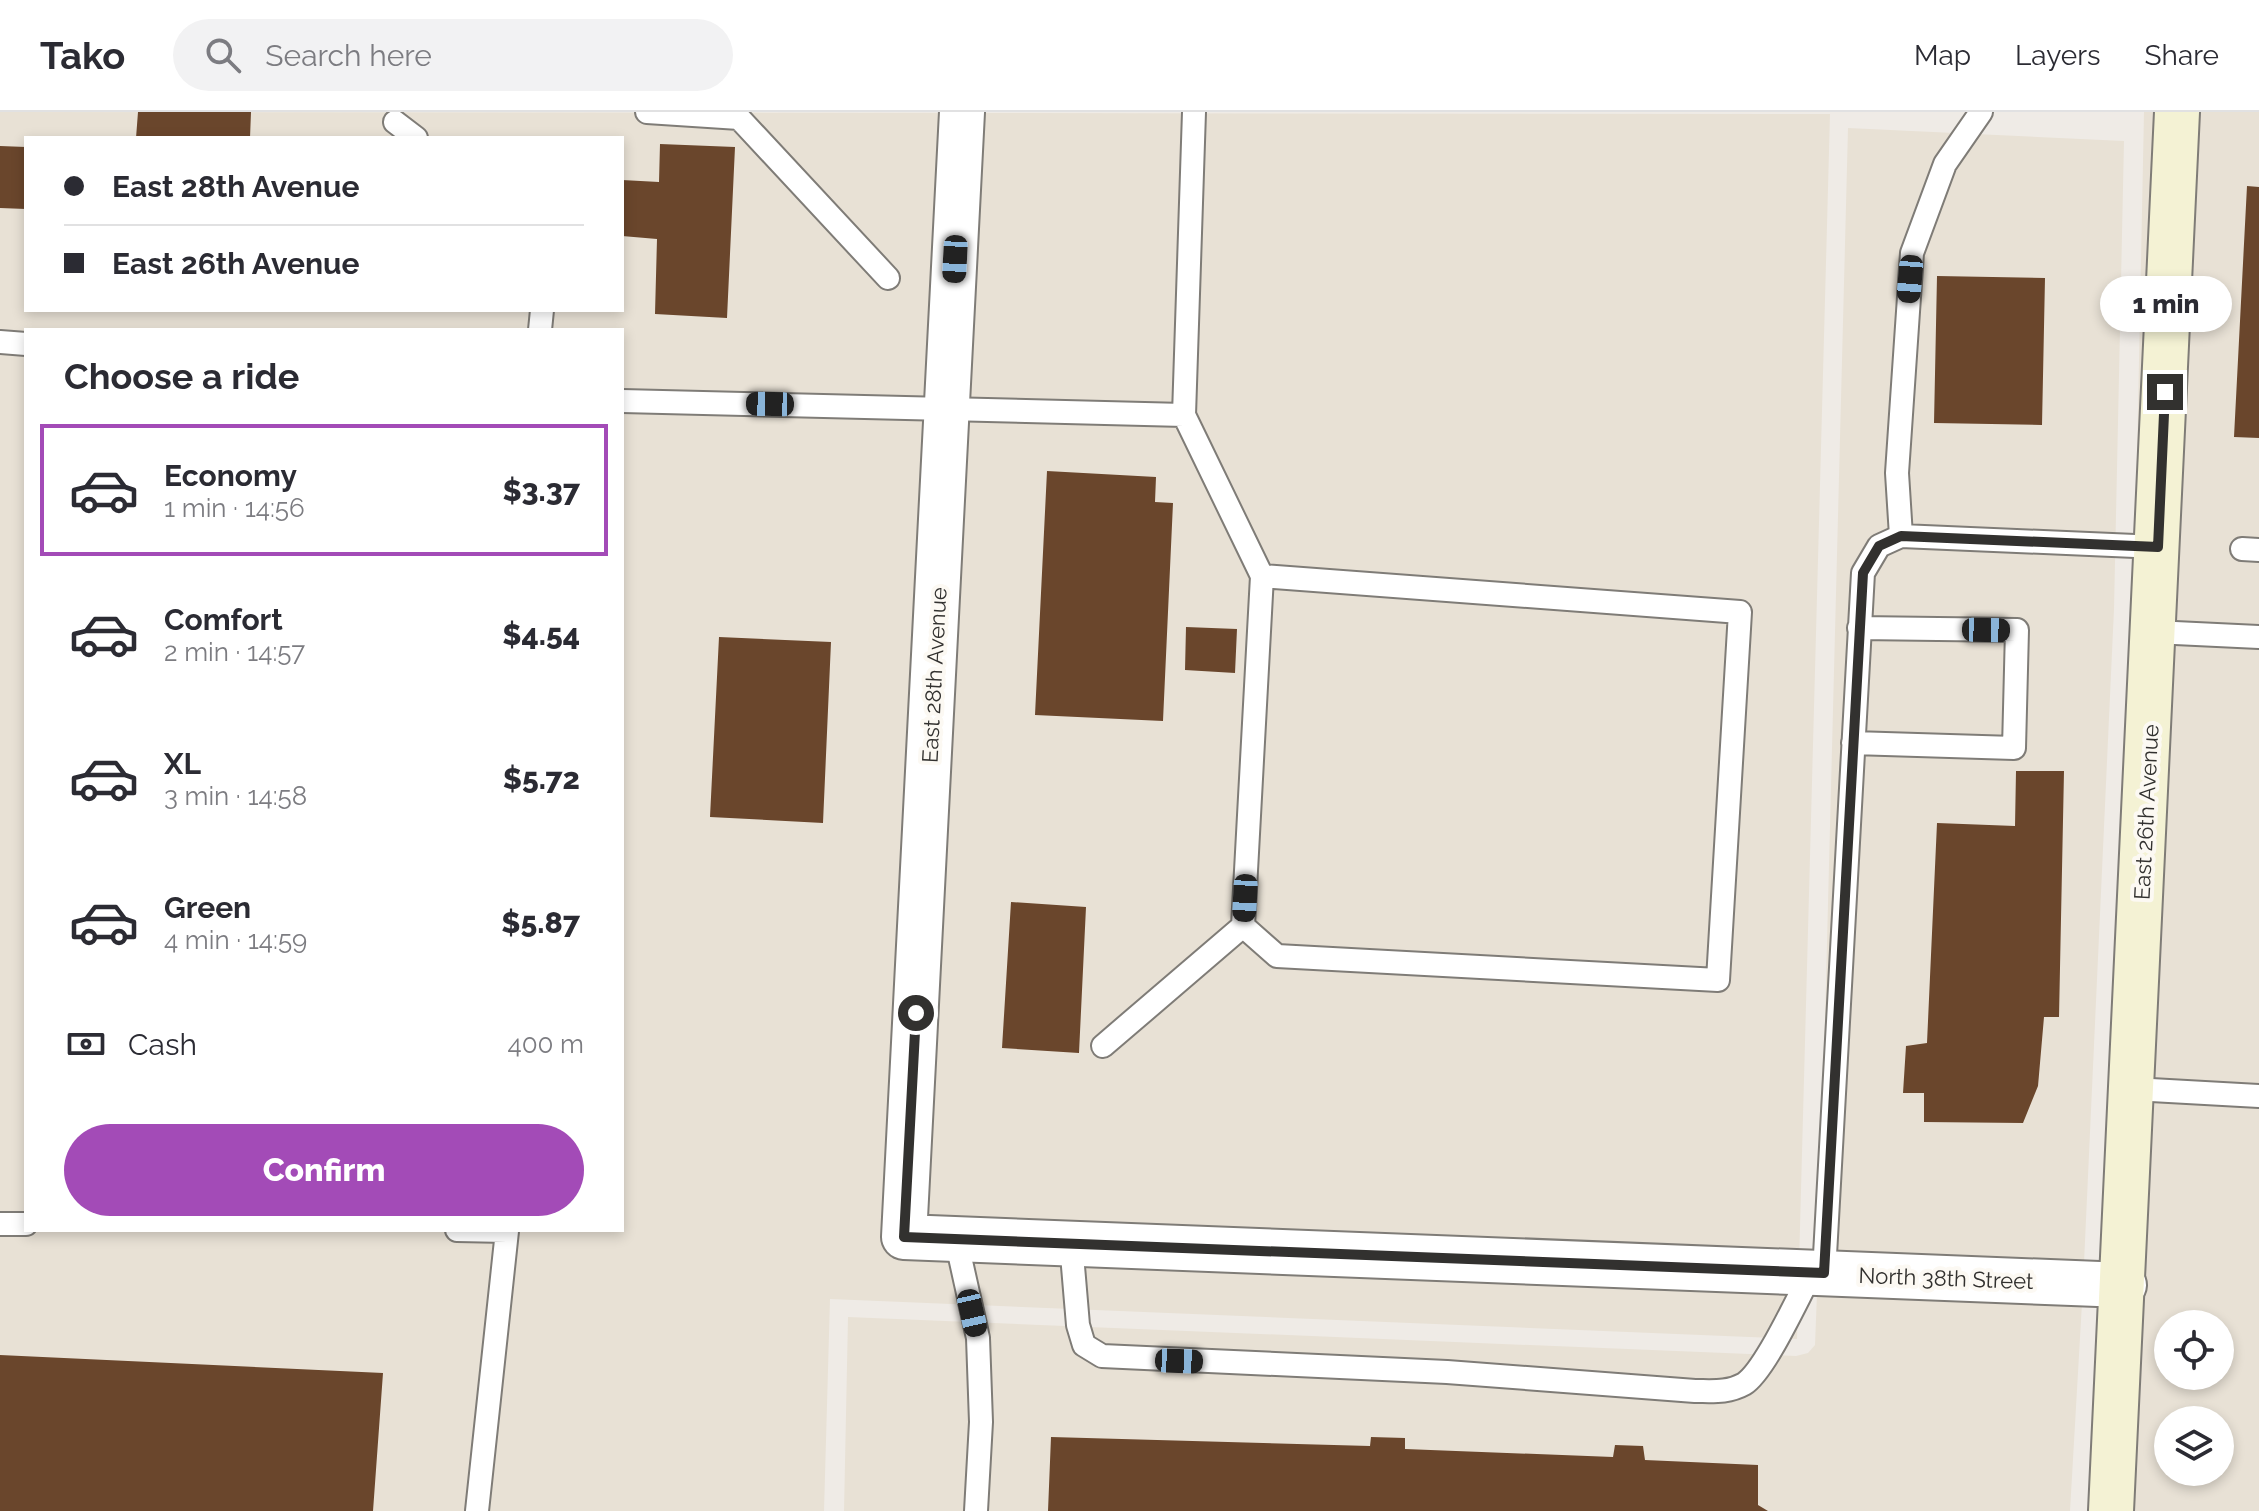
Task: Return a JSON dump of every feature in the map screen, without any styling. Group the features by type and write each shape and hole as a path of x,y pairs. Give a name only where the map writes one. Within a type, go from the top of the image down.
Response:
{"street":[{"name":"East 28th Avenue","path":"904,1237 962,112"},
{"name":"East 26th Avenue","path":"2111,1511 2177,112"},
{"name":"North 38th Street","path":"904,1237 2124,1285"}],"lane":[{"path":"647,112 739,118 888,278"},
{"path":"1103,1046 1243,926 1262,576 1184,415 1194,112"},
{"path":"1901,536 1897,473 1912,253 1945,164 1981,112"},
{"path":"395,122 413,136"},
{"path":"0,342 24,344"},
{"path":"624,401 1184,415"},
{"path":"1071,1243 1078,1325 1084,1345 1102,1356 1447,1372 1695,1391 1726,1391 1746,1383 1818,1273 1863,573 1879,546 1901,536 2158,547"},
{"path":"1243,926 1277,956 1718,980 1740,612 1262,576"},
{"path":"1853,743 2014,748 2017,630 1859,628"},
{"path":"2154,632 2259,637"},
{"path":"2133,1089 2259,1096"},
{"path":"0,1224 24,1224"},
{"path":"477,1511 507,1232"},
{"path":"956,1239 978,1338 981,1422 976,1511"}],"shaded area":[{"path":"0,112 1830,114 1797,1339 830,1299 824,1511 0,1511"},
{"path":"2144,112 2259,112 2259,1511 2089,1511 2134,609"},
{"path":"1848,128 2124,141 2114,609 2084,1263 1819,1253"},
{"path":"1817,1293 2082,1303 2070,1511 844,1511 848,1317 1796,1356 1808,1353 1815,1345"}],"building":[{"path":"138,112 251,112 250,136 136,136"},
{"path":"660,144 735,147 727,318 655,314 657,239 624,236 624,180 659,182"},
{"path":"0,146 24,147 24,209 0,208"},
{"path":"2247,186 2259,187 2259,438 2234,437"},
{"path":"1937,276 2045,278 2042,425 1934,423"},
{"path":"1047,471 1156,477 1155,502 1173,503 1163,721 1035,715"},
{"path":"1186,627 1237,629 1235,673 1185,670"},
{"path":"719,637 831,642 823,823 710,817"},
{"path":"2016,771 2064,771 2059,1017 2044,1017 2038,1086 2023,1123 1924,1122 1924,1093 1903,1093 1906,1046 1927,1043 1937,823 2015,826"},
{"path":"1011,902 1086,907 1079,1053 1002,1048"},
{"path":"0,1355 383,1373 373,1511 0,1511"},
{"path":"1051,1437 1370,1446 1371,1437 1405,1438 1405,1449 1613,1457 1615,1445 1643,1446 1645,1460 1758,1465 1758,1505 1768,1511 1048,1511"}],"route":[{"path":"916,1013 904,1237 1824,1273 1863,573 1879,546 1901,536 2158,547 2165,392"}]}
